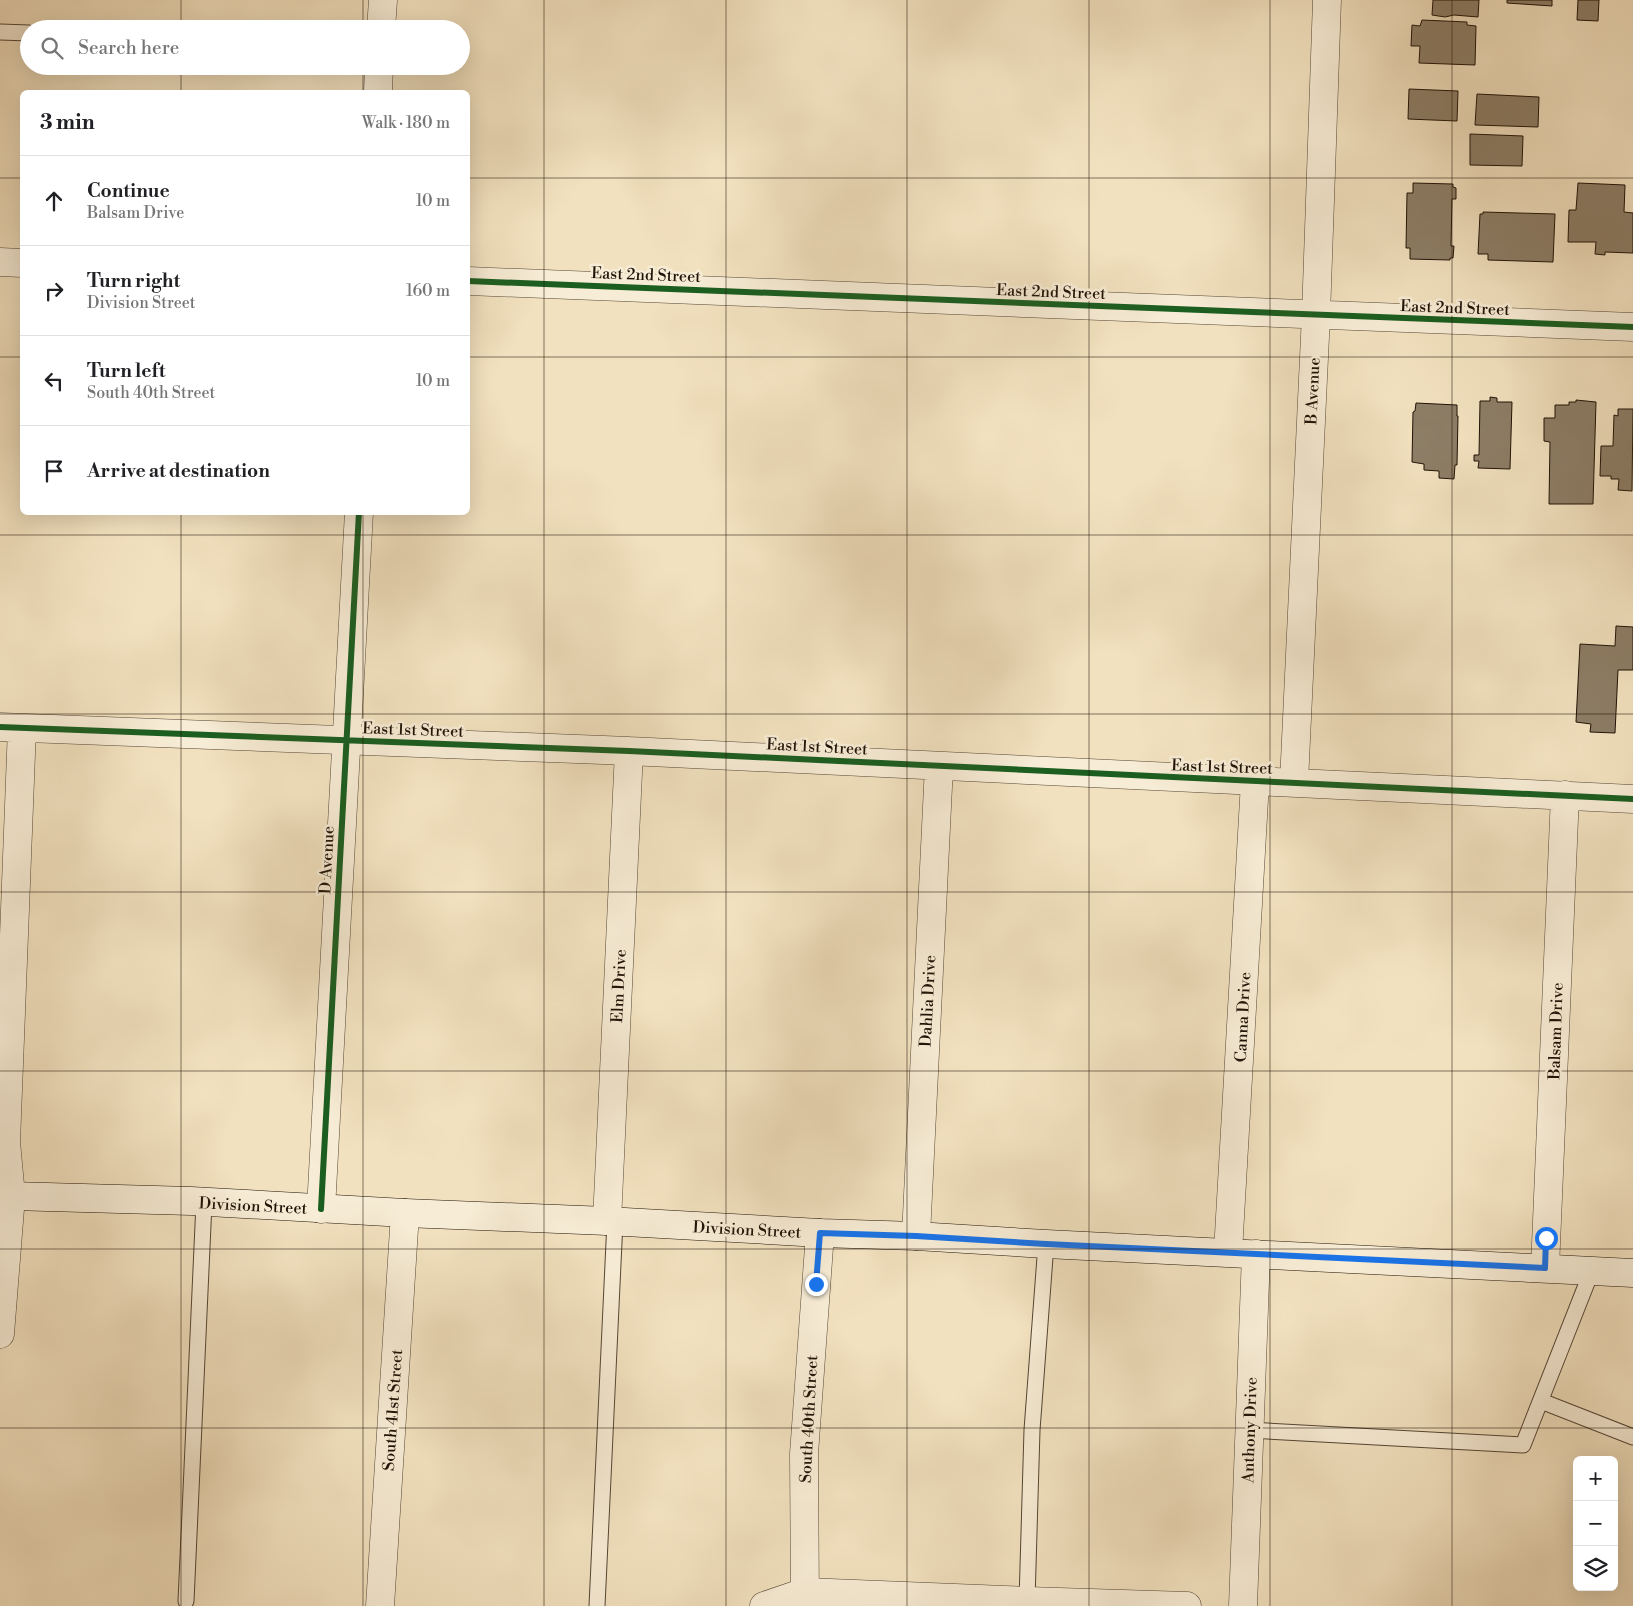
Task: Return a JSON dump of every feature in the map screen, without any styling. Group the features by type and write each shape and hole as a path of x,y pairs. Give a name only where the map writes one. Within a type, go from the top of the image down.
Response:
{"street":[{"path":"381,20 382,0"},
{"name":"B Avenue","path":"1294,782 1316,315 1327,0"},
{"path":"378,90 379,75"},
{"path":"0,262 20,263"},
{"name":"East 2nd Street","path":"470,281 1633,327"},
{"name":"D Avenue","path":"321,1209 358,515"},
{"path":"0,1334 6,1142 11,727"},
{"name":"East 1st Street","path":"11,727 629,751 1633,799"},
{"name":"Elm Drive","path":"611,1221 629,751"},
{"name":"Dahlia Drive","path":"916,1236 938,766"},
{"name":"Canna Drive","path":"1228,1252 1255,782"},
{"name":"Balsam Drive","path":"1545,1268 1565,795"},
{"name":"Division Street","path":"4,1196 191,1201 405,1214 611,1221 820,1233 916,1236 1633,1272"},
{"name":"South 41st Street","path":"380,1606 405,1214"},
{"name":"South 40th Street","path":"805,1599 804,1454 820,1233"},
{"name":"Anthony Drive","path":"1243,1606 1256,1254"},
{"path":"764,1606 805,1599 1187,1606"}],"lane":[{"path":"0,32 20,33"},
{"path":"186,1601 204,1203"},
{"path":"597,1606 611,1221"},
{"path":"1027,1602 1032,1430 1046,1244"},
{"path":"1249,1430 1523,1445 1592,1270"},
{"path":"1541,1401 1633,1437"}],"building":[{"path":"1433,0 1479,0 1478,17 1432,15"},
{"path":"1507,0 1552,0 1552,6 1507,3"},
{"path":"1578,0 1599,0 1598,21 1577,20"},
{"path":"1422,20 1467,22 1467,25 1476,26 1475,65 1419,63 1420,46 1411,46 1412,25 1420,26"},
{"path":"1409,89 1458,91 1457,121 1408,119"},
{"path":"1477,94 1539,97 1538,127 1475,125"},
{"path":"1470,134 1523,136 1522,166 1470,165"},
{"path":"1413,183 1453,184 1453,187 1456,188 1456,199 1452,199 1451,246 1454,246 1453,258 1450,258 1450,260 1410,259 1410,248 1406,248 1407,193 1413,193"},
{"path":"1578,183 1625,185 1624,212 1633,213 1633,253 1605,252 1605,255 1595,254 1596,242 1568,242 1569,210 1576,210"},
{"path":"1483,212 1555,214 1553,262 1488,260 1488,254 1478,254 1480,214 1483,214"},
{"path":"1490,397 1497,398 1497,402 1512,402 1510,469 1478,468 1479,461 1474,461 1474,455 1479,455 1480,401 1490,401"},
{"path":"1576,400 1596,402 1593,504 1549,504 1550,442 1544,441 1544,418 1555,418 1555,405 1569,405 1569,402 1576,402"},
{"path":"1416,403 1457,405 1457,465 1455,465 1454,479 1439,478 1439,471 1424,470 1424,464 1412,462 1413,412 1415,411"},
{"path":"1618,409 1633,409 1632,491 1618,490 1619,479 1611,479 1611,476 1600,476 1601,446 1613,446 1614,415 1618,416"},
{"path":"1616,626 1633,627 1633,670 1618,670 1615,733 1590,732 1591,724 1576,722 1580,644 1615,646"}],"cycle path":[{"path":"470,281 1633,327"},
{"path":"321,1209 359,515"},
{"path":"0,727 629,751 1633,799"}],"route":[{"path":"816,1284 820,1233 916,1236 1545,1268 1546,1238"}]}
